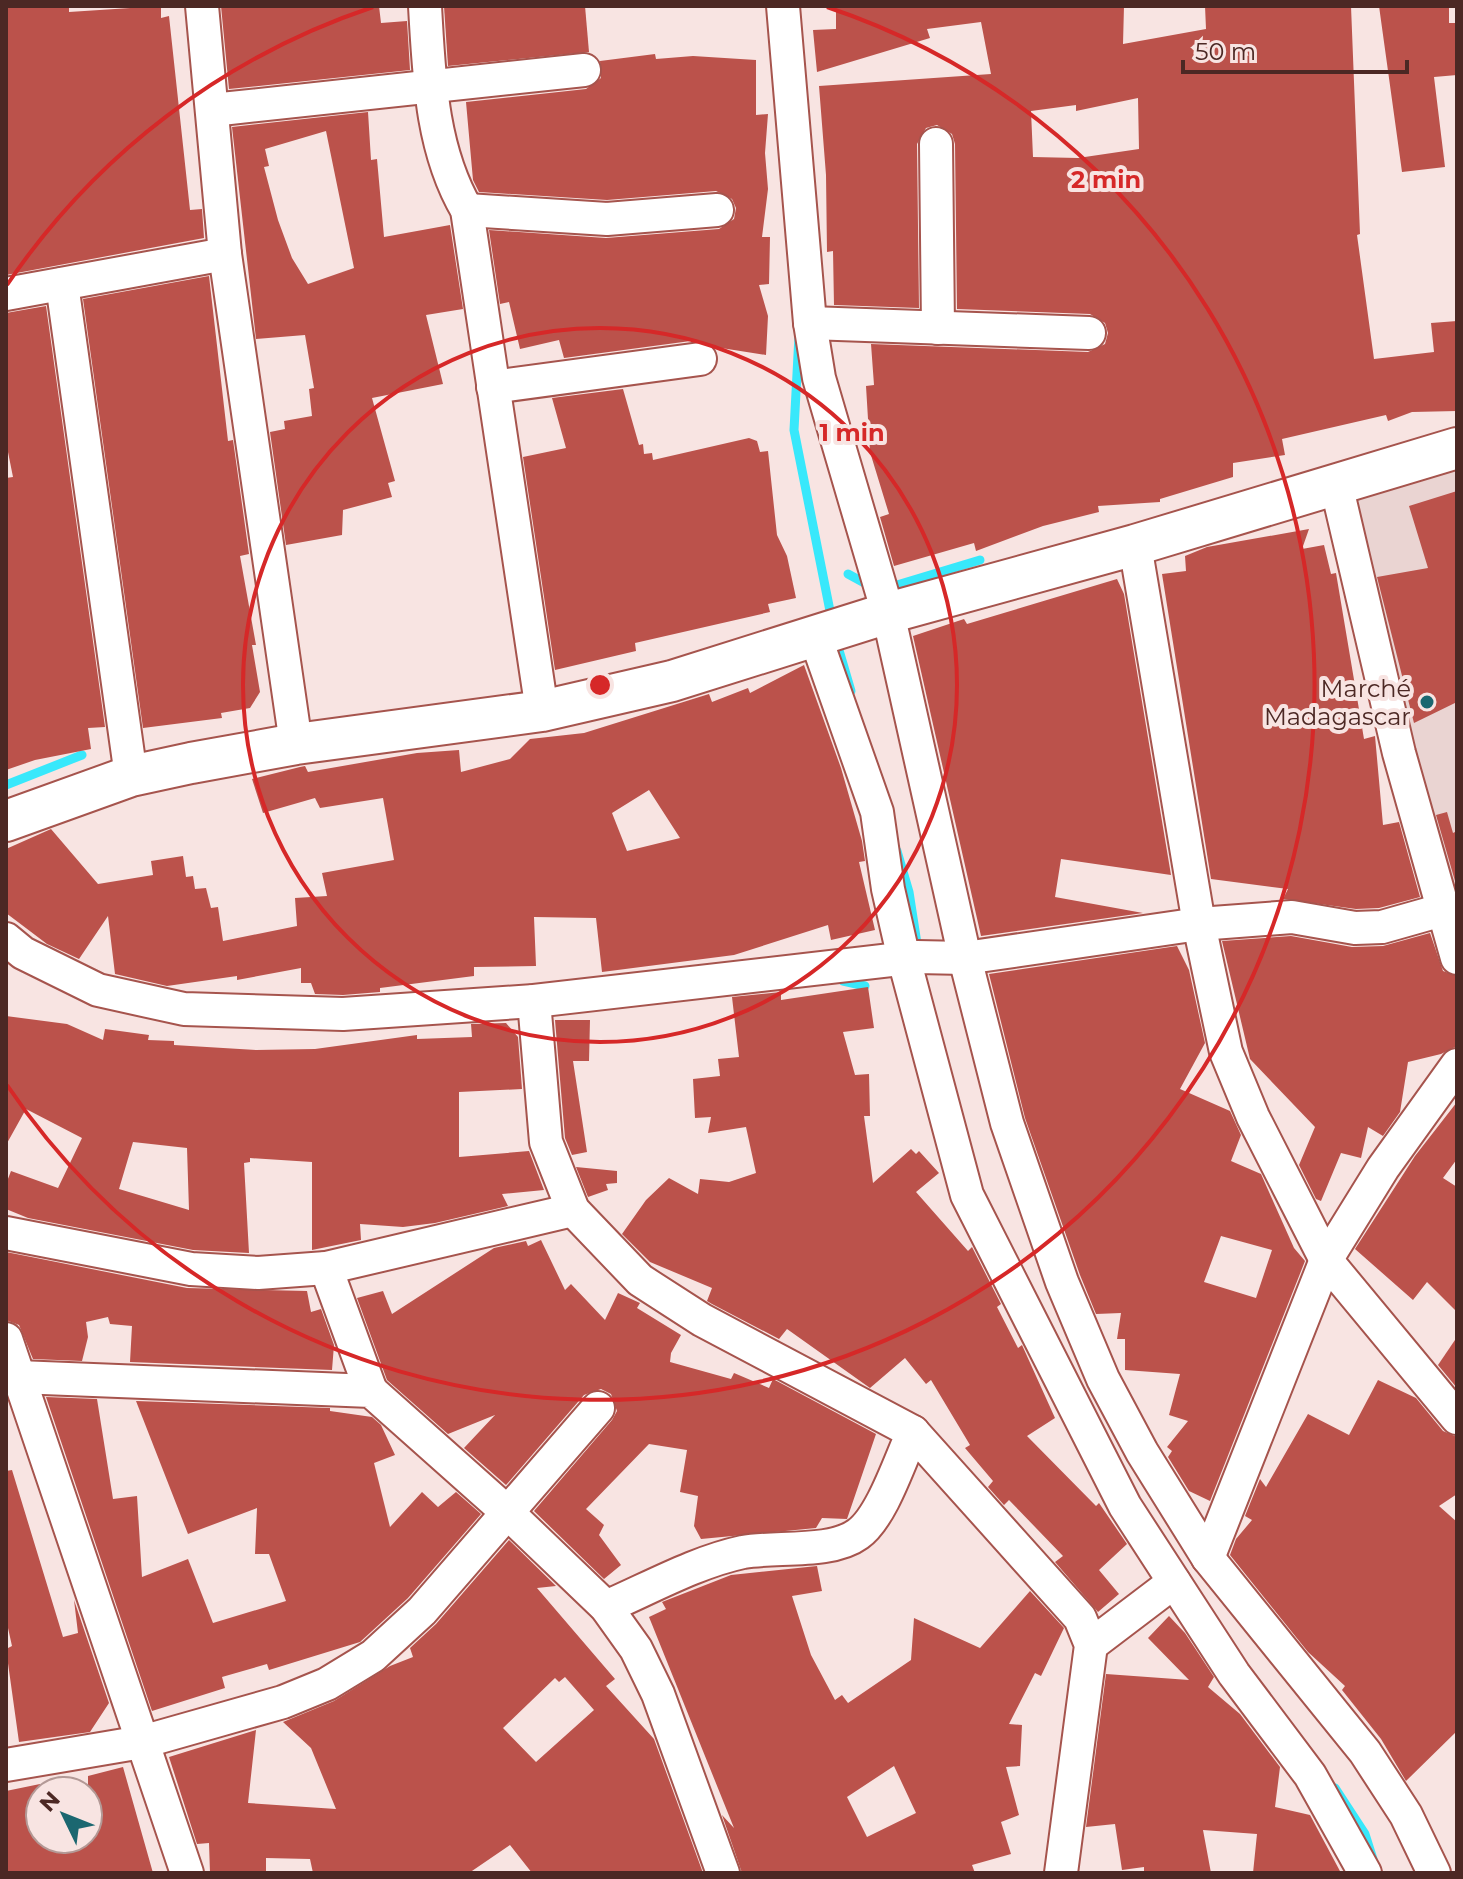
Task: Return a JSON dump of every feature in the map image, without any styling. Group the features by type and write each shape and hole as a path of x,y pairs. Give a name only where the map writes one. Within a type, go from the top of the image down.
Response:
{"street":[{"path":"202,6 225,254 296,744"},
{"path":"425,6 429,86 441,145 455,191 467,210 542,711"},
{"path":"783,6 810,323 831,422 888,613 965,958 1007,1123 1062,1282 1103,1379 1142,1452 1208,1558 1365,1752 1406,1815 1434,1873"},
{"path":"212,110 584,70"},
{"path":"936,144 938,328"},
{"path":"467,210 607,219 717,210"},
{"path":"6,294 225,254"},
{"path":"62,284 131,776"},
{"path":"810,323 1089,333"},
{"path":"493,387 700,359"},
{"path":"6,821 131,776 296,744 542,711 672,681 888,613 1135,545 1457,448"},
{"path":"1336,484 1399,753 1457,958"},
{"path":"1135,545 1199,924 1226,1052 1253,1117 1326,1260 1457,1418"},
{"path":"829,632 877,812 888,889 918,958 967,1195 1125,1506 1234,1674 1310,1775 1365,1873"},
{"path":"6,939 23,953 98,990 184,1009 343,1014 534,1001 918,958 965,958 1199,924 1292,917 1355,928 1382,927 1442,910"},
{"path":"534,1001 546,1142 573,1210 640,1280 702,1320 913,1432 1080,1618 1091,1645 1061,1873"},
{"path":"1208,1558 1326,1260 1383,1168 1457,1065"},
{"path":"6,1233 191,1269 258,1273 326,1268 573,1210"},
{"path":"326,1268 371,1391 507,1512 606,1607 636,1649 658,1694 723,1873"},
{"path":"6,1339 187,1873"},
{"path":"18,1377 371,1391"},
{"path":"6,1765 142,1742 283,1702 327,1684 373,1656 422,1611 598,1408"},
{"path":"606,1607 691,1570 743,1552 841,1543 858,1534 873,1518 913,1432"},
{"path":"1091,1645 1174,1582"}],"shaded area":[{"name":"Marché Madagascar","path":"1457,461 1457,934 1352,497"}],"building":[{"path":"6,6 69,6 69,12 161,6 161,18 169,16 190,210 202,209 204,238 6,275"},
{"path":"221,6 379,6 381,23 407,21 410,70 229,89"},
{"path":"444,6 585,6 589,52 448,66"},
{"path":"836,6 1124,6 1123,44 1206,29 1205,6 1351,6 1360,234 1357,235 1374,359 1434,352 1431,323 1457,321 1457,411 1412,412 1388,421 1386,415 1282,439 1285,455 1233,463 1233,477 1160,499 1160,502 1098,506 1099,512 1043,526 976,551 974,543 894,566 880,517 889,514 870,452 866,386 874,385 871,344 1088,352 1105,344 1108,333 1105,323 1090,314 957,309 955,144 952,134 937,125 926,128 917,144 919,308 834,305 833,251 827,252 826,175 819,86 991,74 981,22 927,29 930,38 817,72 813,30 836,29","holes":["1138,98 1139,149 1078,158 1033,157 1031,111 1076,105 1076,111"]},
{"path":"1379,6 1449,6 1449,23 1457,23 1457,75 1434,77 1445,167 1402,172"},
{"path":"655,54 656,59 693,56 756,60 756,115 768,114 765,153 768,189 762,237 770,237 769,284 759,285 768,316 766,355 715,347 698,340 564,358 559,340 520,349 509,302 500,304 489,230 606,238 719,229 734,219 736,208 732,199 716,191 607,200 479,192 473,180 466,102 586,89 601,78 600,61"},
{"path":"368,112 371,160 377,159 384,237 450,225 463,309 426,315 443,384 372,398 395,481 388,483 392,497 343,510 342,535 286,545 270,432 285,429 284,421 312,416 309,389 314,388 305,335 256,339 232,127","holes":["326,131 354,268 308,284 292,258 278,220 264,167 269,166 265,149"]},
{"path":"209,276 228,441 233,440 249,554 240,556 256,645 252,645 260,692 250,708 221,713 222,718 143,728 83,299"},
{"path":"46,306 105,727 88,728 91,749 35,760 6,770 6,478 13,477 6,442 6,313"},
{"path":"623,389 639,445 643,444 644,454 652,453 653,460 749,438 757,441 760,452 768,451 777,535 787,556 796,598 768,604 770,612 635,643 636,651 555,670 523,457 566,448 552,398"},
{"path":"1457,491 1457,702 1414,723 1377,577 1428,568 1409,506"},
{"path":"1309,529 1302,549 1324,545 1331,574 1336,573 1364,739 1375,736 1383,825 1399,822 1420,897 1379,908 1356,909 1283,899 1288,889 1211,879 1162,574 1186,571 1185,556 1207,547"},
{"path":"1117,579 1124,594 1171,875 1061,859 1055,897 1143,913 981,936 913,636 964,619 967,624"},
{"path":"804,665 841,768 862,841 865,861 859,862 875,930 831,940 828,925 734,955 602,972 596,918 534,917 536,966 474,967 474,976 343,995 315,994 311,983 301,983 301,968 237,980 237,976 167,986 115,974 108,916 79,959 47,944 6,913 6,849 51,829 98,884 153,875 151,861 183,856 186,877 193,876 195,889 206,888 211,908 218,907 223,941 297,926 295,898 327,896 322,873 394,860 383,798 320,808 315,798 263,813 252,779 305,766 308,772 417,753 459,750 461,772 510,759 530,739 584,733 709,694 712,702 748,688 750,693","holes":["649,790 680,838 627,851 612,813"]},
{"path":"1447,812 1453,833 1457,831 1457,888 1436,815"},
{"path":"1430,933 1443,971 1457,976 1457,1046 1441,1054 1408,1062 1400,1112 1383,1136 1368,1127 1361,1158 1341,1153 1321,1201 1316,1199 1299,1165 1315,1127 1250,1059 1222,941 1291,936 1352,947 1383,946"},
{"path":"1177,946 1189,970 1205,1043 1180,1089 1230,1111 1241,1135 1231,1161 1261,1174 1294,1248 1305,1261 1210,1501 1189,1491 1168,1457 1172,1451 1167,1447 1188,1421 1169,1415 1180,1374 1125,1370 1125,1339 1117,1339 1121,1313 1096,1314 1025,1118 989,974","holes":["1221,1236 1272,1250 1256,1298 1204,1282"]},
{"path":"868,987 874,1028 843,1032 855,1075 869,1074 870,1116 864,1116 873,1183 911,1149 916,1154 919,1151 939,1173 916,1192 968,1251 972,1247 1001,1304 997,1307 1018,1348 1022,1345 1055,1418 1027,1436 1096,1506 1099,1503 1127,1544 1099,1570 1119,1594 1098,1612 1055,1562 1063,1556 1009,1500 1004,1505 988,1487 993,1481 965,1448 970,1445 931,1380 926,1384 905,1358 870,1388 787,1329 779,1339 707,1301 712,1288 650,1262 622,1234 646,1200 669,1178 698,1194 700,1179 729,1182 756,1173 746,1127 708,1133 711,1117 695,1118 693,1079 720,1076 718,1059 739,1057 732,997 781,992 781,1000"},
{"path":"6,1016 67,1024 103,1040 105,1029 149,1035 148,1040 174,1041 174,1045 256,1050 315,1049 417,1035 417,1039 472,1037 471,1024 506,1023 518,1037 522,1089 459,1092 459,1157 529,1151 544,1190 502,1194 508,1206 435,1223 403,1227 360,1224 361,1240 312,1250 312,1162 250,1158 250,1162 244,1163 249,1253 193,1250 28,1218 6,1209 6,1184 11,1171 58,1188 82,1138 26,1109 6,1145","holes":["133,1142 187,1148 189,1210 119,1189"]},
{"path":"555,1020 590,1020 589,1061 573,1061 587,1152 572,1155 565,1138"},
{"path":"1457,1102 1457,1159 1443,1178 1457,1187 1457,1312 1427,1282 1413,1300 1355,1249 1415,1156"},
{"path":"576,1167 617,1171 617,1183 606,1184 608,1190 588,1197"},
{"path":"541,1240 565,1290 571,1284 605,1320 618,1293 640,1303 637,1308 681,1335 671,1353 670,1362 731,1379 734,1373 769,1388 773,1379 876,1434 847,1519 822,1518 816,1528 701,1539 694,1526 698,1496 680,1492 687,1450 649,1444 586,1509 604,1525 599,1535 621,1565 604,1579 534,1511 612,1420 617,1411 611,1394 601,1389 584,1395 506,1485 464,1448 495,1415 448,1434 387,1380 357,1298 383,1291 392,1314 494,1248 526,1241 528,1246"},
{"path":"6,1252 187,1288 307,1291 311,1312 321,1309 334,1345 332,1370 130,1362 132,1326 110,1324 108,1317 86,1322 88,1337 82,1361 33,1359 19,1325 6,1320"},
{"path":"1457,1337 1457,1388 1438,1365"},
{"path":"1378,1380 1416,1398 1443,1431 1457,1437 1457,1494 1439,1506 1457,1522 1457,1731 1406,1781 1381,1739 1342,1690 1345,1686 1308,1652 1230,1555 1236,1539 1252,1520 1245,1516 1260,1479 1266,1487 1308,1414 1349,1435"},
{"path":"46,1397 97,1399 113,1499 137,1496 142,1577 188,1559 213,1623 286,1601 269,1554 255,1554 257,1508 188,1534 136,1401 330,1408 330,1411 372,1417 381,1425 395,1455 374,1463 390,1527 422,1492 438,1507 456,1492 481,1514 408,1598 360,1642 269,1670 267,1664 222,1677 225,1688 152,1711"},
{"path":"12,1470 63,1637 78,1633 74,1600 109,1703 90,1732 19,1742 6,1649 12,1646 6,1619 6,1471"},
{"path":"509,1540 556,1586 537,1588 615,1679 606,1686 654,1739 703,1873 532,1873 510,1845 469,1873 313,1873 310,1859 266,1858 266,1873 210,1873 209,1843 197,1844 169,1757 256,1730 248,1803 336,1809 311,1748 283,1722 334,1701 390,1666 413,1657 410,1648 436,1624","holes":["565,1677 594,1710 536,1762 503,1728 555,1678 559,1682"]},
{"path":"817,1566 822,1591 792,1596 811,1655 835,1700 842,1695 848,1703 911,1660 914,1618 980,1648 1030,1591 1064,1628 1041,1676 1035,1673 1009,1724 1022,1725 1020,1766 1006,1767 1019,1815 1001,1822 1011,1854 972,1865 975,1873 742,1873 722,1815 734,1828 649,1617 666,1609 662,1602 731,1575","holes":["894,1766 916,1813 867,1837 847,1797"]},
{"path":"1169,1616 1185,1633 1214,1677 1208,1687 1240,1714 1280,1767 1275,1807 1310,1815 1341,1873 1253,1873 1257,1834 1203,1830 1211,1873 1144,1873 1144,1867 1122,1870 1115,1824 1086,1827 1106,1674 1189,1680 1148,1638"},
{"path":"123,1767 153,1873 6,1873 6,1791 24,1787 24,1855 104,1855 104,1775 92,1775"}],"waterway":[{"path":"799,336 794,430 832,621"},
{"path":"887,588 980,560"},
{"path":"848,574 870,586"},
{"path":"836,640 851,691"},
{"path":"6,785 82,755"},
{"path":"897,851 909,892 918,950"},
{"path":"843,981 865,986"},
{"path":"1335,1788 1365,1834 1373,1859"}],"place":[{"name":"Marché Madagascar","path":"1427,702"}]}
